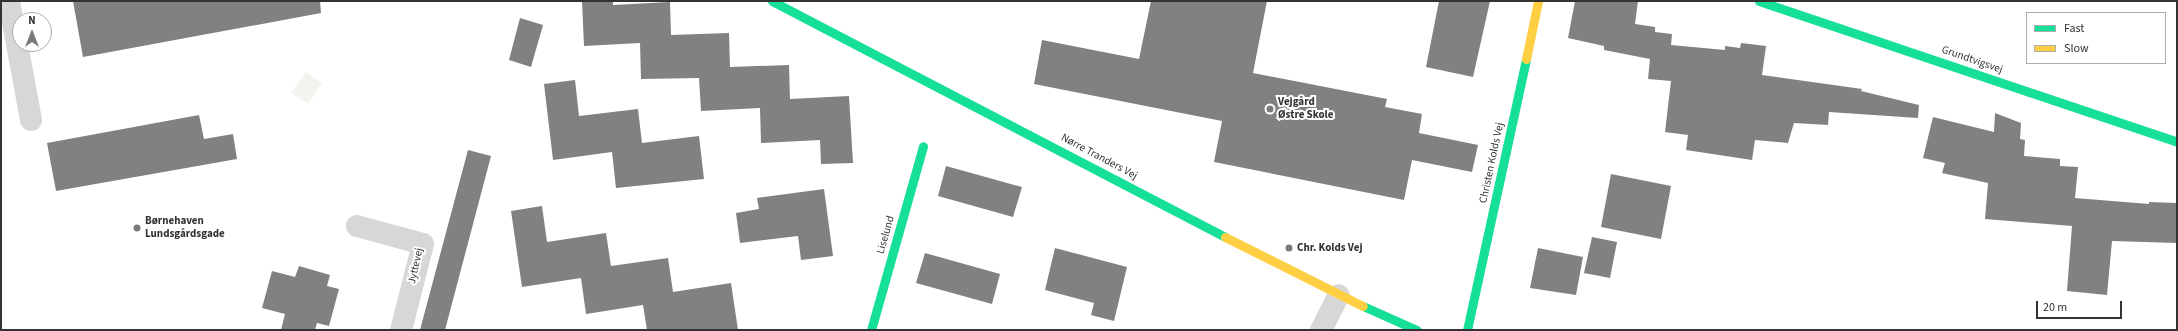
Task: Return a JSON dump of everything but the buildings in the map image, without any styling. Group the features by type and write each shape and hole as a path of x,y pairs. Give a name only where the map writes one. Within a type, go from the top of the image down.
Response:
{"street":[{"path":"10,1 31,120"},
{"name":"Nørre Tranders Vej","path":"772,1 1339,295 1417,330"},
{"name":"Christen Kolds Vej","path":"1467,330 1538,1"},
{"name":"Grundtvigsvej","path":"1759,1 2177,142"},
{"name":"Liselund","path":"871,330 923,146"},
{"name":"Jyttevej","path":"357,226 423,244 401,330"},
{"path":"1322,330 1339,295"}],"shaded area":[{"path":"306,72 322,83 308,104 291,93"}],"traffic: fast":[{"path":"772,1 1225,237"},
{"path":"1759,1 2177,142"},
{"path":"1467,330 1526,59"},
{"path":"871,330 923,146"},
{"path":"1363,306 1417,330"}],"traffic: slow":[{"path":"1526,59 1538,1"},
{"path":"1225,237 1363,306"}],"place":[{"name":"Vejgård Østre Skole","path":"1270,109"},
{"name":"Børnehaven Lundsgårdsgade","path":"137,228"},
{"name":"Chr. Kolds Vej","path":"1289,248"}]}
